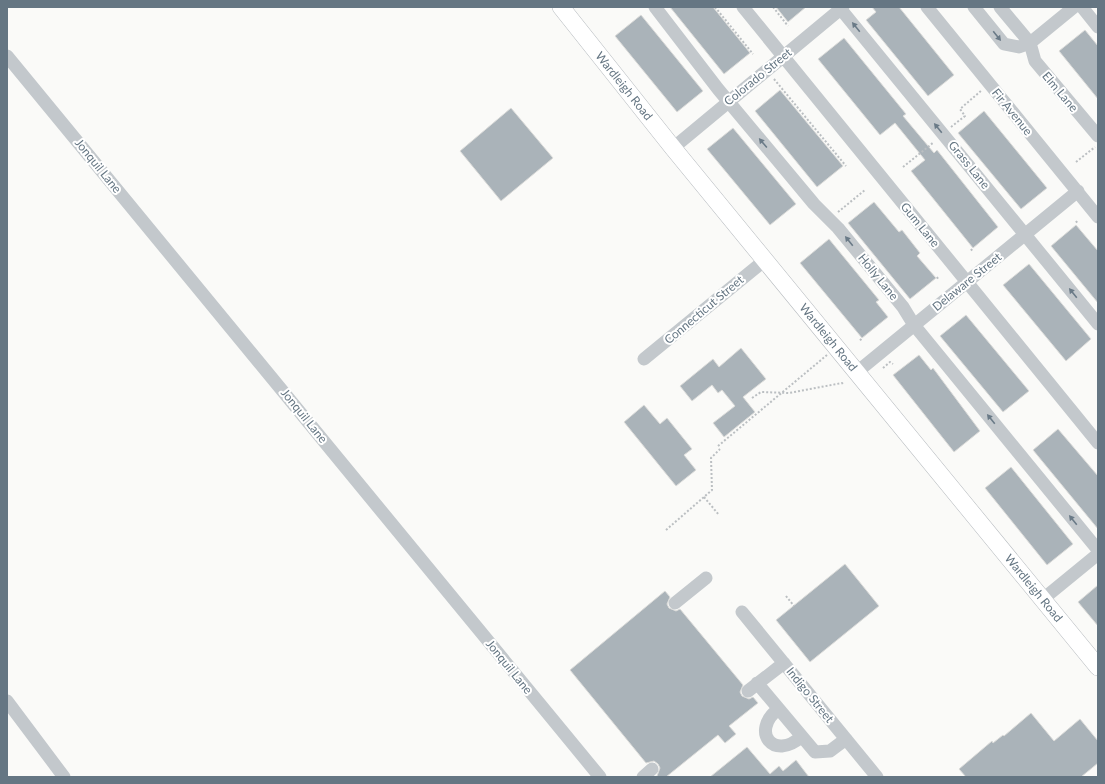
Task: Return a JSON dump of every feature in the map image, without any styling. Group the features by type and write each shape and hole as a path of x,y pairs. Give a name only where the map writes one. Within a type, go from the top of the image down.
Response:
{"main road":[{"name":"Wardleigh Road","path":"561,7 673,148 1098,667"}],"street":[{"name":"Holly Lane","path":"655,7 728,101 814,204 838,228 903,307 914,325 1098,550"},
{"name":"Gum Lane","path":"743,7 1098,443"},
{"name":"Fir Avenue","path":"927,7 1098,216"},
{"path":"974,7 1004,44 1019,47 1030,43 1074,7"},
{"name":"Elm Lane","path":"1000,7 1030,43 1034,61 1096,142"},
{"path":"1082,7 1098,27"},
{"name":"Colorado Street","path":"673,148 841,8"},
{"name":"Grass Lane","path":"841,8 1098,324"},
{"name":"Jonquil Lane","path":"7,56 600,777"},
{"name":"Delaware Street","path":"857,372 1078,191"},
{"name":"Connecticut Street","path":"644,359 765,260"},
{"path":"1043,600 1098,554"},
{"path":"675,603 706,578"},
{"name":"Indigo Street","path":"742,612 877,777"},
{"path":"784,663 753,687 778,709 815,752 822,753 830,751 846,739"},
{"path":"7,701 64,777"},
{"path":"778,709 766,722 765,731 768,739 774,744 783,747 791,745 802,737"}],"path":[{"path":"715,7 753,54"},
{"path":"773,7 788,26"},
{"path":"771,75 846,166"},
{"path":"950,129 965,116 960,109 989,84"},
{"path":"904,167 935,141"},
{"path":"1076,162 1096,142"},
{"path":"835,215 865,190"},
{"path":"718,446 828,355"},
{"path":"883,368 890,362 893,364"},
{"path":"752,398 761,392 781,393 820,388 842,383 844,385"},
{"path":"666,530 712,490 711,458 720,449"},
{"path":"704,497 719,514"},
{"path":"786,596 794,606"}],"building":[{"path":"670,7 713,7 750,53 724,74"},
{"path":"776,7 806,7 788,22"},
{"path":"872,7 899,7 954,75 928,96 866,20 876,12"},
{"path":"641,15 703,91 677,112 615,36"},
{"path":"1085,30 1098,46 1098,99 1059,51"},
{"path":"844,38 906,114 903,116 934,153 937,150 998,227 973,248 911,171 925,160 895,123 880,135 818,59"},
{"path":"780,90 843,166 817,187 755,111"},
{"path":"511,108 553,158 501,201 460,151"},
{"path":"984,111 1047,188 1021,209 958,133"},
{"path":"733,128 796,204 770,225 707,149"},
{"path":"874,202 899,232 902,230 920,253 917,256 936,278 910,299 848,223"},
{"path":"1076,225 1098,251 1098,303 1051,246"},
{"path":"829,239 879,300 876,302 888,317 862,338 800,263"},
{"path":"1029,264 1091,339 1066,361 1003,285"},
{"path":"966,315 1029,391 1003,412 940,336"},
{"path":"741,348 766,379 743,397 755,412 724,437 713,423 735,406 722,390 718,393 712,385 692,401 680,386 713,359 719,367"},
{"path":"919,355 931,370 933,368 980,431 954,452 893,375"},
{"path":"644,405 660,424 667,418 692,449 684,455 696,470 676,486 624,422"},
{"path":"1058,429 1098,476 1098,529 1033,450"},
{"path":"1011,467 1073,544 1047,565 985,488"},
{"path":"845,564 879,606 810,662 776,620"},
{"path":"1098,585 1098,626 1078,602"},
{"path":"665,591 670,597 667,604 669,608 676,611 680,609 743,685 740,692 742,696 749,699 753,697 758,703 729,726 736,734 725,743 718,735 666,777 658,777 660,768 658,764 654,761 646,763 570,670"},
{"path":"1031,713 1054,741 1080,719 1098,741 1098,763 1081,777 966,777 959,769 992,741 993,743 1003,735 1004,736"},
{"path":"747,747 770,774 779,766 783,771 796,760 809,777 710,777"}]}
